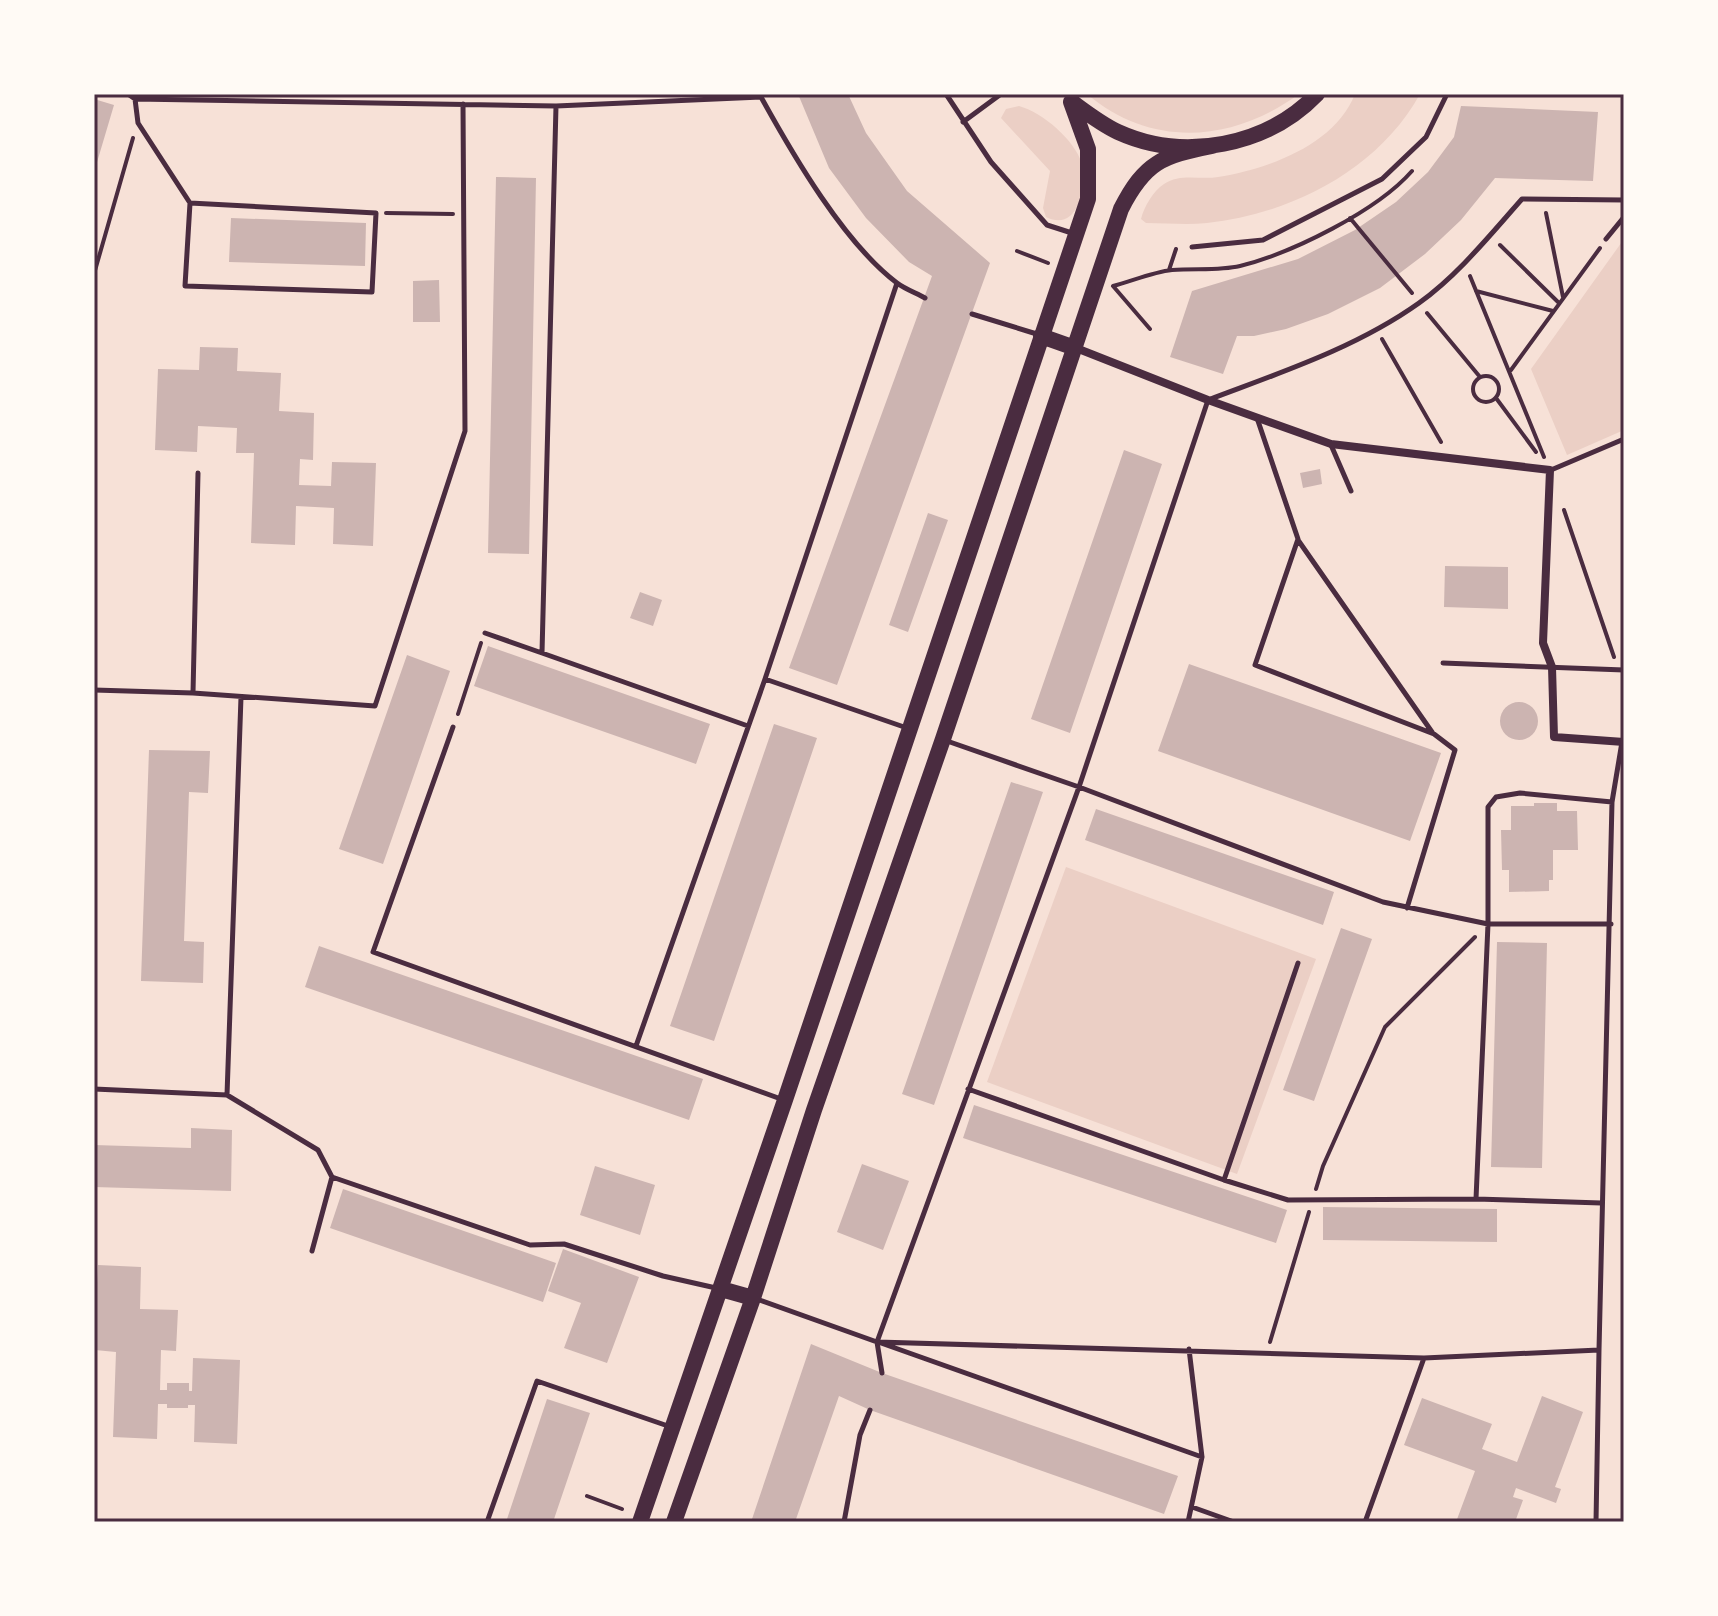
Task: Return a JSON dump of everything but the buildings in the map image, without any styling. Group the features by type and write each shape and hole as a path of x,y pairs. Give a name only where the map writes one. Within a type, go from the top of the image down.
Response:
{"main road":[{"path":"674,1522 753,1298 1121,209 1136,183 1159,161 1174,154 1242,139 1279,124 1317,94"},
{"path":"1067,98 1100,123 1143,141 1174,146 1212,146"},
{"path":"640,1522 1088,199 1088,149 1067,98"},
{"path":"1041,336 1075,348"},
{"path":"785,1100 814,1110"},
{"path":"721,1289 753,1298"}],"street":[{"path":"1075,348 1331,444 1550,470 1543,643 1552,667 1554,737 1623,742"}],"lane":[{"path":"128,94 135,99 556,106 761,96 789,148 863,251 897,283 925,298"},
{"path":"946,94 991,162 1047,225 1076,234"},
{"path":"963,122 1001,94"},
{"path":"1192,247 1263,240 1382,179 1426,137 1447,94"},
{"path":"135,99 138,123 190,203 185,286 372,292 376,213 190,203"},
{"path":"94,690 193,693 375,706 465,431 463,104"},
{"path":"542,653 556,106"},
{"path":"882,1373 877,1342 1079,787 1208,400 1288,370 1376,328 1419,303 1464,263 1522,199 1624,200"},
{"path":"1606,239 1624,217"},
{"path":"636,1046 765,679 897,283"},
{"path":"972,314 1041,336"},
{"path":"1257,418 1298,539 1434,734"},
{"path":"1550,470 1624,439"},
{"path":"1331,444 1351,491"},
{"path":"193,693 198,473"},
{"path":"1298,539 1255,665 1434,734 1455,750 1407,908"},
{"path":"485,633 748,726"},
{"path":"1443,663 1621,670"},
{"path":"765,679 908,729"},
{"path":"227,1095 241,697"},
{"path":"453,727 373,952 785,1100"},
{"path":"943,739 1383,902 1488,924 1611,924"},
{"path":"1596,1522 1612,802 1623,742"},
{"path":"1476,1199 1488,924 1488,807 1496,797 1520,793 1612,802"},
{"path":"1224,1180 1298,963"},
{"path":"94,1089 227,1095 318,1150 332,1177 312,1251"},
{"path":"968,1089 1288,1200 1476,1199 1601,1203"},
{"path":"332,1177 530,1245 564,1244 663,1276 721,1289"},
{"path":"753,1298 1202,1457"},
{"path":"877,1342 1424,1358 1599,1350"},
{"path":"1188,1522 1202,1457 1189,1349"},
{"path":"1365,1522 1424,1358"},
{"path":"487,1522 537,1381 673,1428"},
{"path":"844,1522 860,1435 870,1410"},
{"path":"1192,1507 1234,1522"}],"path":[{"path":"94,274 138,123"},
{"path":"1543,199 1563,297"},
{"path":"376,213 464,214"},
{"path":"1490,235 1559,303"},
{"path":"1510,370 1606,239"},
{"path":"1150,329 1113,286 1169,271 1176,249"},
{"path":"1017,251 1048,263"},
{"path":"1464,263 1550,470 1621,670"},
{"path":"1476,291 1553,311"},
{"path":"1376,328 1450,458"},
{"path":"1484,376 1496,379 1500,391 1496,398 1489,402 1476,398 1473,389 1476,380 1484,376"},
{"path":"1496,398 1550,470"},
{"path":"453,727 485,633"},
{"path":"1267,1355 1323,1166 1385,1027 1488,924"},
{"path":"587,1496 622,1509"}],"shaded area":[{"path":"1087,94 1299,94 1247,122 1220,130 1193,133 1165,131 1138,124 1112,112"},
{"path":"1355,94 1420,94 1381,145 1329,184 1300,198 1270,210 1207,223 1146,223 1141,219 1153,195 1170,181 1237,173 1298,152 1332,127"},
{"path":"1019,106 1038,114 1056,128 1072,146 1082,164 1081,195 1073,213 1066,219 1046,217 1043,208 1050,171 1001,118 1006,109"},
{"path":"1624,239 1624,430 1567,455 1531,369"},
{"path":"1066,867 1316,959 1237,1174 987,1082"}]}
